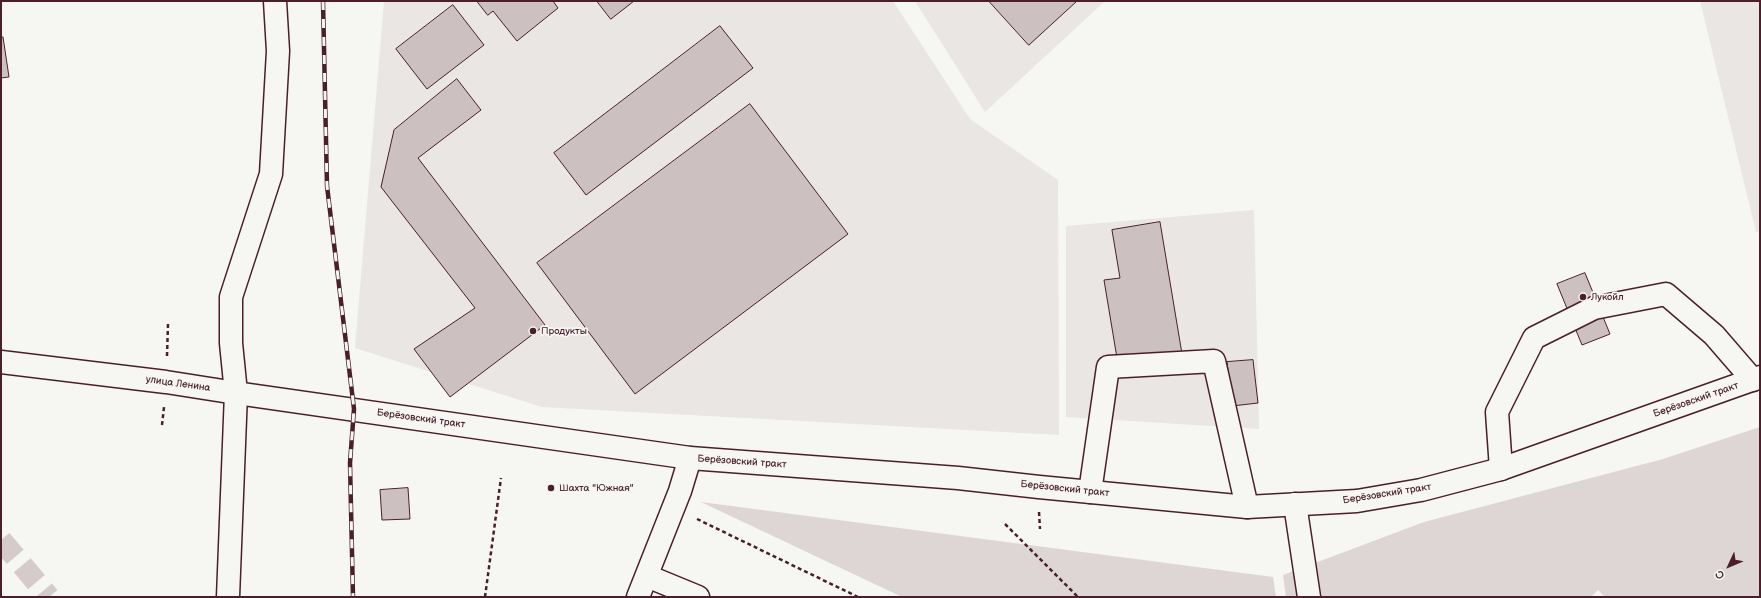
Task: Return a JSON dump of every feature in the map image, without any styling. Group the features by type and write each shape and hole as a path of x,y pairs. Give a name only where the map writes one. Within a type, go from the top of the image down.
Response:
{"main road":[{"path":"228,597 236,393 231,343 231,297 271,174 278,51 275,1"},
{"path":"1501,469 1497,412 1534,338 1594,308 1666,294 1714,335 1757,379"},
{"path":"1090,492 1108,367 1214,361 1247,507"},
{"name":"улица Ленина","path":"1,362 166,382 354,409"},
{"name":"Берёзовский тракт","path":"354,409 690,458 958,478 1247,507 1364,500 1421,490 1501,469 1757,379"},
{"path":"638,597 680,491 690,458"},
{"path":"1295,504 1309,597"},
{"path":"647,576 698,597"}],"path":[{"path":"485,597 501,478"},
{"path":"680,491 698,521 858,597"},
{"path":"1005,524 1078,597"}],"shaded area":[{"path":"384,1 893,1 970,119 1058,180 1059,435 542,407 355,348"},
{"path":"915,1 1105,1 985,112"},
{"path":"1700,1 1760,1 1760,231 1756,232"},
{"path":"1254,210 1259,429 1066,417 1066,226"},
{"path":"1760,427 1760,597 1605,597 1598,590 1591,597 1286,597 1283,575 1424,522 1663,459"},
{"path":"701,502 1273,577 1276,597 902,597"}],"building":[{"path":"477,1 553,1 558,8 517,41 493,11 488,15"},
{"path":"597,1 634,1 611,19"},
{"path":"989,1 1077,1 1029,45"},
{"path":"453,5 484,45 427,89 396,49"},
{"path":"720,26 753,68 586,195 554,153"},
{"path":"1,37 3,37 9,77 1,78"},
{"path":"457,79 481,110 418,158 545,325 450,397 414,349 475,308 381,187 394,130"},
{"path":"750,104 848,234 635,394 537,263"},
{"path":"1160,222 1182,354 1118,364 1104,280 1120,278 1112,230"},
{"path":"1585,273 1610,334 1582,345 1557,284"},
{"path":"1253,360 1258,403 1232,406 1227,362"},
{"path":"408,488 410,519 382,520 380,490"}],"tunnel":[{"path":"1,540 49,597"}],"railway":[{"path":"323,1 327,186 354,409 350,463 353,597"}],"place":[{"name":"Лукойл","path":"1583,297"},
{"name":"Продукты","path":"533,331"},
{"name":"Шахта \"Южная\"","path":"551,488"}]}
